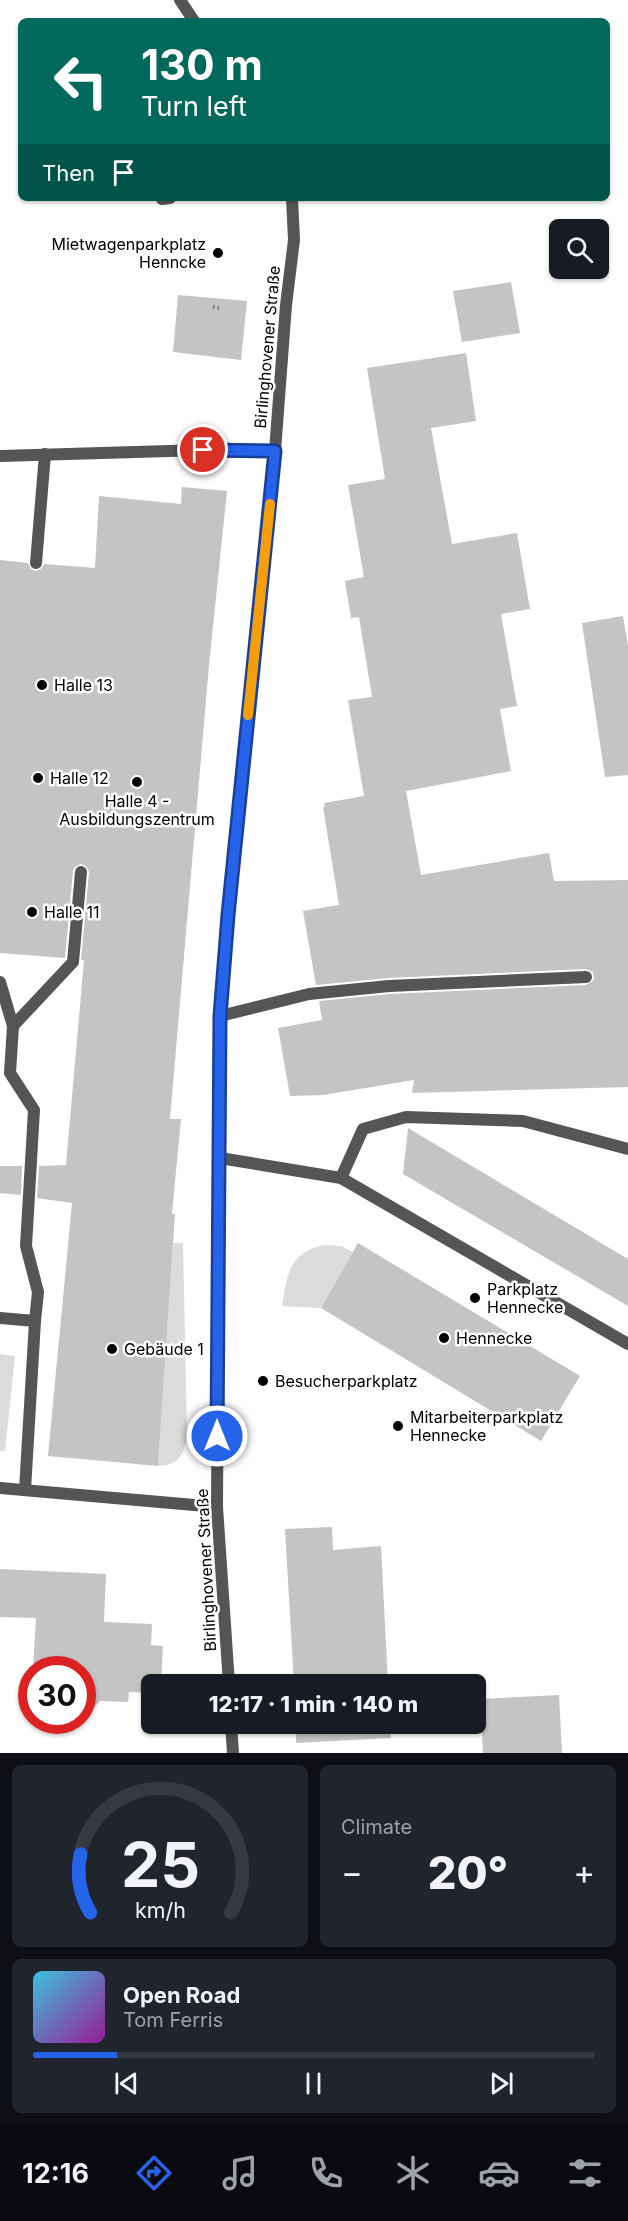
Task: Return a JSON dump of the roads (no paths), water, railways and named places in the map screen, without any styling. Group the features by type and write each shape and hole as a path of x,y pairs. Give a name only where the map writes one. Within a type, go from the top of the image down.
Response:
{"street":[{"path":"180,0 192,18"},
{"name":"Birlinghovener Straße","path":"228,1674 217,1507 220,1016 231,879 294,240 292,201"},
{"path":"0,456 203,450 275,451"},
{"path":"36,564 45,454"},
{"path":"13,1026 73,962 81,872"},
{"path":"220,1016 309,994 389,986 586,977"},
{"path":"0,982 13,1026 10,1073 34,1110 26,1246 38,1292 25,1490"},
{"path":"341,1178 363,1129 406,1117 524,1121 628,1149"},
{"path":"220,1158 341,1178 628,1344"},
{"path":"0,1318 35,1321"},
{"path":"0,1488 217,1507"},
{"path":"232,1734 233,1753"}],"place":[{"name":"Mietwagenparkplatz Henncke","path":"218,253"},
{"name":"Halle 13","path":"42,685"},
{"name":"Halle 12","path":"38,778"},
{"name":"Halle 4 - Ausbildungszentrum","path":"137,782"},
{"name":"Halle 11","path":"32,912"},
{"name":"Parkplatz Hennecke","path":"475,1298"},
{"name":"Hennecke","path":"444,1338"},
{"name":"Gebäude 1","path":"112,1349"},
{"name":"Besucherparkplatz","path":"263,1381"},
{"name":"Mitarbeiterparkplatz Hennecke","path":"398,1426"}]}
